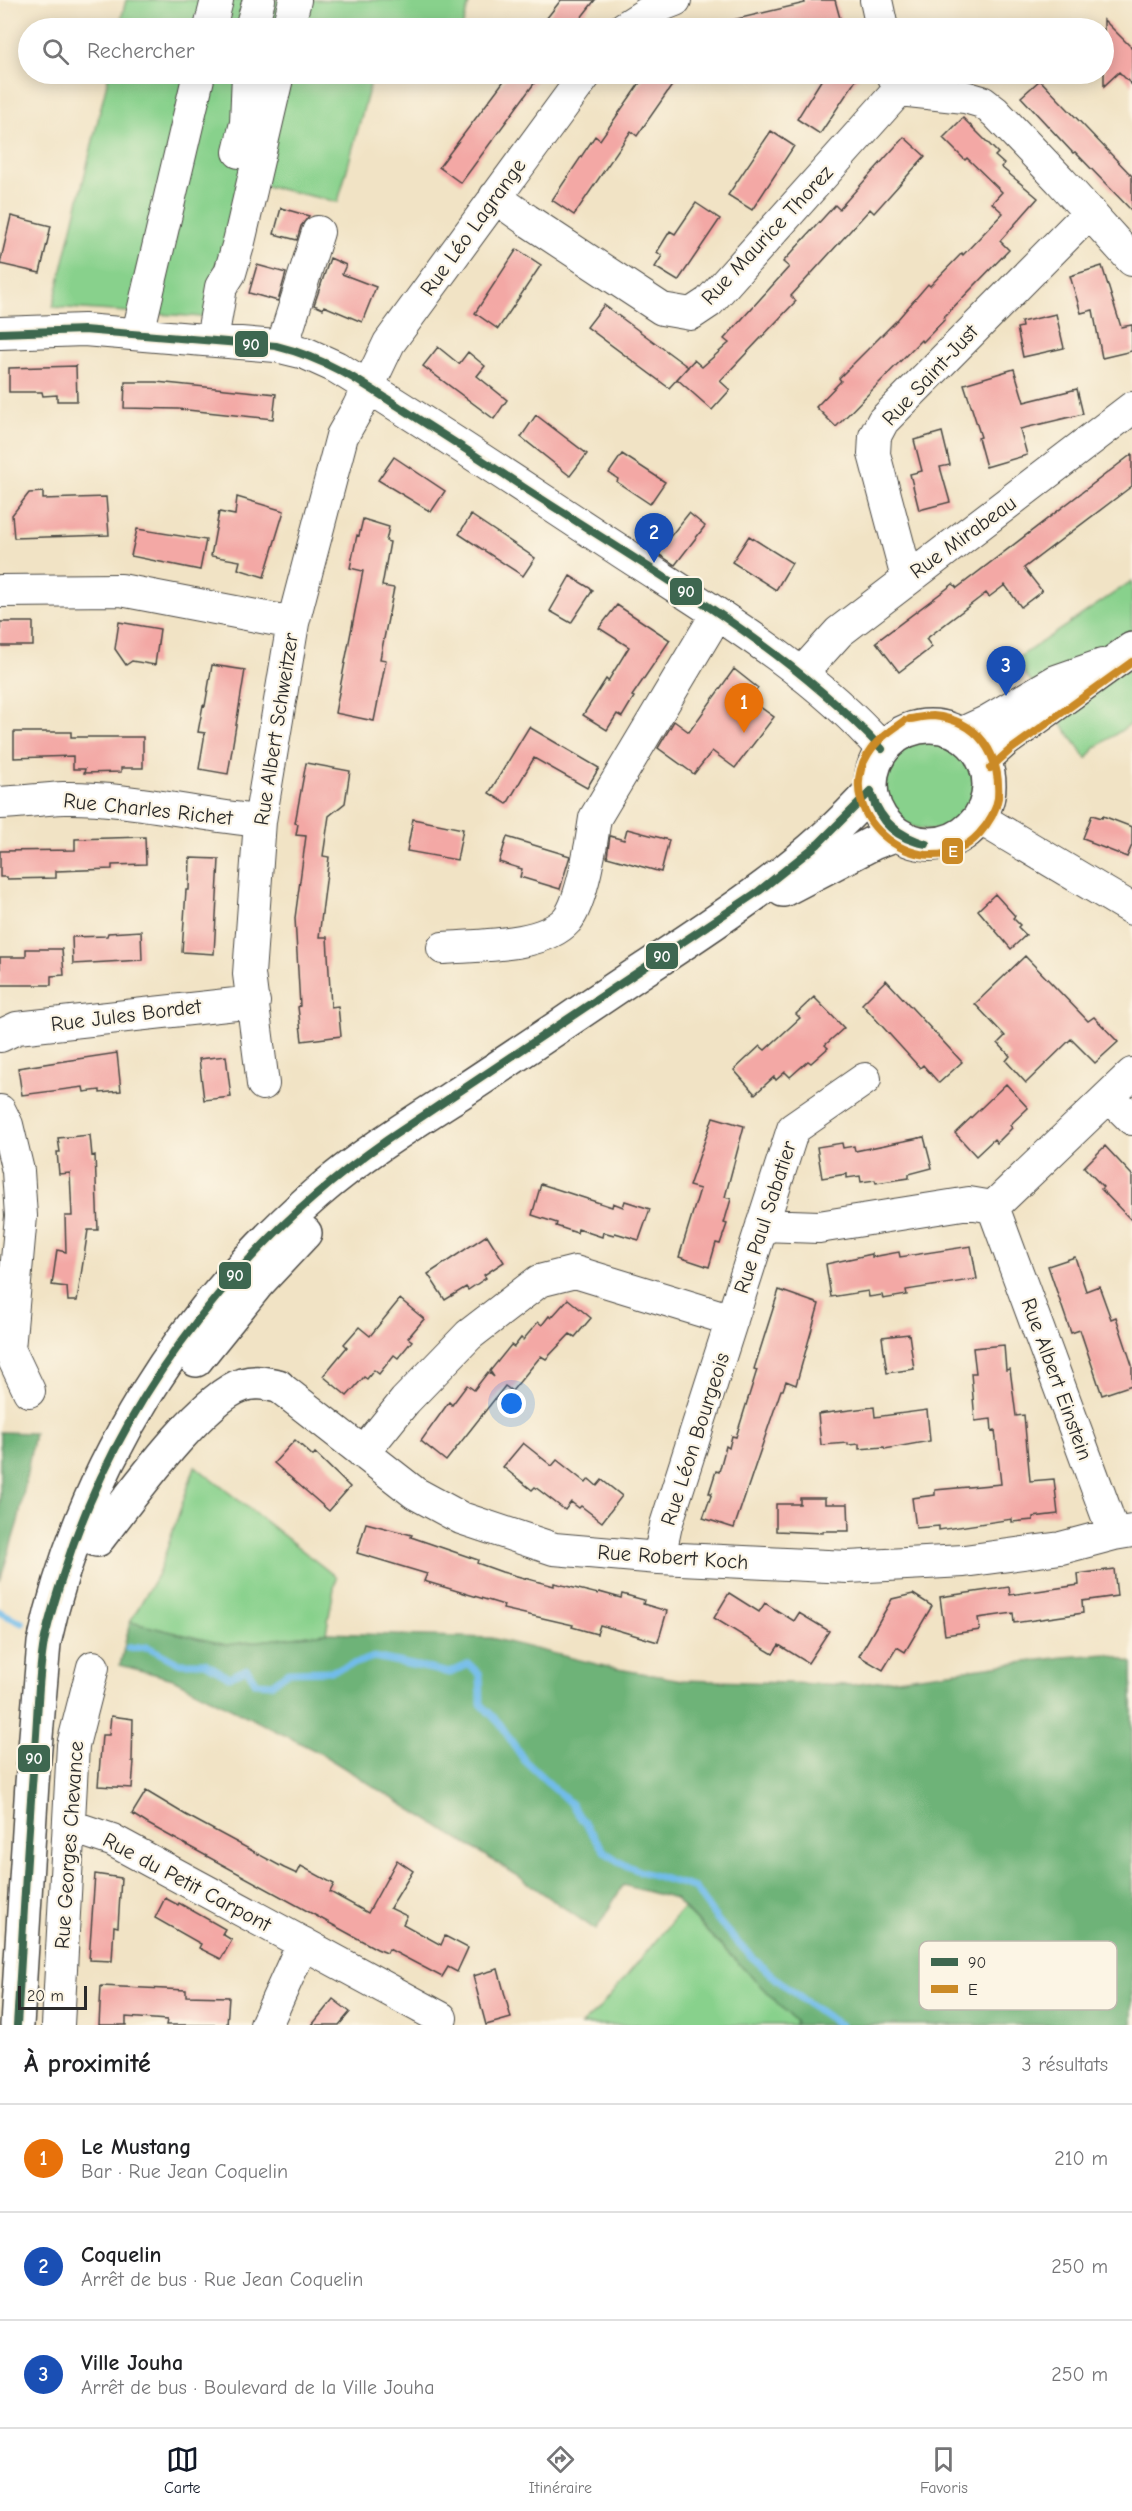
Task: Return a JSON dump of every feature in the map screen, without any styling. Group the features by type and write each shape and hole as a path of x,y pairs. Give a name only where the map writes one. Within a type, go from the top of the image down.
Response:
{"main road":[{"path":"983,760 1003,742 1124,654"},
{"path":"927,726 944,727 960,734 974,745 983,760 988,775 989,790 978,820 961,835 940,844 910,841 897,834 884,822 875,808 871,791 871,778 882,749 894,737 910,729 927,726"},
{"path":"55,1643 49,1622 78,1531 105,1469 175,1350 215,1296 247,1260 317,1193 349,1168 405,1126 462,1091 725,915 794,862 853,812 871,791"},
{"path":"17,2025 38,1714 55,1643 124,1480 189,1369 258,1282 330,1210 399,1155 470,1103 796,882 873,843 897,834"},
{"path":"97,1540 149,1474 207,1408 240,1386 261,1382 278,1386"}],"street":[{"path":"212,18 217,0"},
{"path":"254,18 259,0"},
{"path":"290,18 294,0"},
{"path":"640,18 657,7 675,0"},
{"path":"876,0 880,18"},
{"path":"138,333 197,84"},
{"path":"221,287 214,270 218,240 246,123 248,84"},
{"path":"212,340 221,287 230,273 239,242 276,84"},
{"name":"Rue Léo Lagrange","path":"369,387 389,343 579,84"},
{"name":"Rue Maurice Thorez","path":"495,196 527,220 662,309 691,314 709,302 894,84"},
{"path":"905,84 982,102 995,112 1132,260"},
{"name":"Rue Saint-Just","path":"907,578 874,454 875,436 883,421 1090,212"},
{"path":"282,347 318,232"},
{"path":"0,333 84,330 282,347 305,353 336,367 717,614 801,674 866,731 882,749"},
{"name":"Rue Albert Schweitzer","path":"263,1083 249,974 260,820 292,623 342,436 369,387"},
{"name":"Rue Mirabeau","path":"801,674 839,632 1132,408"},
{"path":"0,591 121,590 292,623"},
{"path":"443,948 525,940 554,930 568,918 581,886 591,851 595,818 717,614"},
{"path":"960,734 986,722 1056,681 1124,654"},
{"name":"Rue Charles Richet","path":"0,803 65,798 120,802 217,817 260,820"},
{"path":"978,820 991,825 1132,909"},
{"name":"Rue Jules Bordet","path":"0,1036 17,1028 254,1002"},
{"path":"762,1225 819,1227 969,1203 993,1207 1132,1074"},
{"name":"Rue Paul Sabatier","path":"732,1320 793,1130 865,1079"},
{"path":"1109,1096 1132,1119"},
{"path":"0,1111 7,1125 18,1171 21,1216 9,1349 29,1391"},
{"name":"Rue Albert Einstein","path":"993,1207 1123,1533"},
{"path":"363,1453 405,1401 469,1335 539,1281 575,1272 732,1320"},
{"name":"Rue Léon Bourgeois","path":"659,1558 666,1526 732,1320"},
{"name":"Rue Robert Koch","path":"278,1386 415,1493 461,1518 554,1549 659,1558 848,1567 964,1561 1061,1548 1123,1533"},
{"name":"Rue Georges Chevance","path":"58,2025 73,1745 93,1667"},
{"name":"Rue du Petit Carpont","path":"70,1826 112,1840 441,2018"},
{"path":"266,2025 303,1943"}],"green space":[{"path":"126,0 470,0 465,18 122,18"},
{"path":"107,84 370,84 338,202 261,185 232,319 53,307"},
{"path":"1132,581 1132,723 1095,748 1087,759 1015,660"},
{"path":"930,740 955,748 967,760 975,785 967,810 955,822 930,830 905,822 893,810 885,785 893,760 905,748"},
{"path":"0,1432 34,1433 19,1518 0,1581"},
{"path":"195,1466 336,1577 326,1633 226,1645 130,1622 159,1572"},
{"path":"130,1622 226,1645 326,1633 491,1638 612,1668 682,1680 852,1685 1063,1657 1108,1654 1132,1663 1132,2025 794,2025 796,2022 675,1899 623,1885 596,1930 515,1874 320,1753 173,1679 120,1665"},
{"path":"683,1908 797,2022 794,2025 581,2025 598,2010"}],"building":[{"path":"561,0 595,0 581,18 547,18"},
{"path":"804,0 835,0 840,18 741,18 805,3"},
{"path":"1114,30 1132,48 1132,85 1119,72 1114,77"},
{"path":"501,84 534,84 461,183 439,167"},
{"path":"639,84 673,84 637,136 631,131 574,215 552,200 595,136 600,140"},
{"path":"819,84 853,84 820,134 797,119"},
{"path":"1036,84 1044,84 1132,176 1132,211 1075,152 1073,153 1021,97"},
{"path":"963,118 998,153 995,156 1004,164 1001,167 1038,198 1000,241 1009,250 923,342 921,340 836,427 816,407 841,381 839,378 898,319 928,284 930,286 962,253 963,255 1003,213 992,203 1002,192 943,138"},
{"path":"771,131 794,146 752,210 728,195"},
{"path":"904,137 925,156 874,213 870,209 791,296 796,301 720,381 730,390 712,410 677,379 694,360 702,367 729,343 724,339 789,267 783,262 835,205 839,209"},
{"path":"696,203 720,219 678,281 655,267 662,256 657,252 670,231 675,234"},
{"path":"281,208 309,216 301,226 297,240 274,234"},
{"path":"11,216 51,226 40,273 0,264"},
{"path":"517,249 541,265 498,329 475,313"},
{"path":"330,258 346,265 342,274 376,287 362,322 324,306 323,309 314,305"},
{"path":"257,265 286,273 278,301 249,293"},
{"path":"1102,266 1121,327 1132,325 1132,351 1102,358 1093,310 1081,313 1070,276"},
{"path":"604,305 688,367 669,388 587,327"},
{"path":"1056,314 1064,348 1023,357 1017,328 1022,327 1021,322"},
{"path":"438,347 459,364 468,352 485,366 477,376 507,400 494,419 423,366"},
{"path":"76,366 77,401 57,401 57,395 43,396 42,392 9,392 9,368"},
{"path":"1014,369 1024,402 1077,389 1083,414 1020,429 1027,455 986,467 978,438 981,437 964,384"},
{"path":"125,382 156,382 276,394 273,419 178,409 124,408"},
{"path":"536,415 587,454 570,476 521,437"},
{"path":"942,432 950,465 940,467 950,502 919,510 910,474 922,471 914,440"},
{"path":"622,454 665,482 650,504 617,482 618,479 609,473"},
{"path":"1132,454 1132,486 1024,568 1042,591 1021,607 1005,585 989,597 986,593 926,639 932,647 899,672 876,642 953,584 957,588"},
{"path":"394,457 445,491 431,512 378,480"},
{"path":"43,492 43,499 106,497 109,535 14,538 12,515 29,493"},
{"path":"237,497 284,511 264,577 238,569 240,561 211,556 219,512 235,515"},
{"path":"689,513 705,526 675,565 657,553"},
{"path":"471,515 535,558 523,576 459,534"},
{"path":"363,519 389,527 386,541 390,542 382,586 394,588 380,659 386,660 374,721 335,713 363,571 350,568"},
{"path":"137,529 206,540 200,570 131,556"},
{"path":"749,536 792,563 776,590 732,562"},
{"path":"570,576 593,590 571,623 550,611"},
{"path":"617,605 670,640 632,696 634,697 622,717 617,714 607,730 583,715 629,647 599,628"},
{"path":"0,622 33,622 33,646 0,646"},
{"path":"119,622 160,629 155,665 132,661 126,665 115,649"},
{"path":"212,665 245,670 228,774 199,769 205,733 198,732"},
{"path":"734,669 758,688 749,699 774,717 735,768 712,751 694,774 658,748 674,721 689,732"},
{"path":"529,727 599,768 587,788 534,758 507,804 489,793"},
{"path":"14,732 71,732 71,737 143,737 143,768 121,768 121,772 84,773 85,769 73,769 73,756 14,758"},
{"path":"306,763 350,771 345,803 329,816 323,856 329,857 319,937 327,937 331,1007 338,1006 341,1036 302,1041 298,1007 300,1006 295,918 306,836 296,835 298,824 295,823"},
{"path":"1092,815 1102,818 1103,816 1132,827 1132,845 1127,857 1083,838"},
{"path":"413,819 463,829 457,860 407,851"},
{"path":"627,829 669,840 661,872 607,857 610,836 624,840"},
{"path":"145,837 146,864 112,865 112,869 56,871 56,878 7,879 7,877 0,877 0,851 75,850 75,839"},
{"path":"507,837 570,856 560,889 520,877 522,869 499,862"},
{"path":"190,858 219,859 214,954 182,952"},
{"path":"995,894 1015,916 1013,918 1020,925 1018,927 1026,935 1011,949 978,910"},
{"path":"141,931 142,960 73,964 72,937 107,936 108,933"},
{"path":"26,949 62,949 64,975 51,976 51,985 0,985 0,957 26,957"},
{"path":"1025,956 1088,1021 1094,1017 1118,1042 1095,1063 1071,1039 1026,1083 1006,1061 1010,1056 998,1043 1005,1036 975,1004"},
{"path":"886,980 962,1062 939,1083 923,1065 920,1068 862,1004"},
{"path":"814,997 844,1028 825,1045 828,1048 811,1063 808,1061 790,1077 785,1072 776,1080 774,1077 755,1094 734,1070 760,1046 765,1050 800,1018 796,1014"},
{"path":"117,1053 121,1091 84,1092 83,1087 22,1095 18,1068"},
{"path":"226,1056 231,1097 204,1100 199,1059"},
{"path":"1006,1084 1028,1108 1010,1125 1012,1128 997,1143 994,1139 976,1156 955,1133"},
{"path":"713,1117 744,1126 725,1197 731,1199 724,1223 727,1224 720,1244 716,1243 709,1267 679,1257 700,1189 689,1186"},
{"path":"90,1135 92,1156 95,1155 98,1230 88,1230 77,1301 68,1301 67,1287 52,1285 57,1250 66,1252 65,1216 72,1216 70,1173 59,1174 58,1138"},
{"path":"924,1137 932,1168 909,1174 909,1178 876,1183 875,1180 861,1182 860,1176 847,1178 847,1174 822,1178 817,1147 842,1143 843,1148 854,1146 855,1151"},
{"path":"1105,1146 1132,1175 1132,1221 1101,1189 1103,1187 1084,1167"},
{"path":"541,1184 612,1207 613,1203 623,1207 625,1201 650,1209 639,1240 615,1233 614,1235 603,1232 602,1237 578,1229 577,1233 556,1226 557,1223 532,1215"},
{"path":"487,1235 504,1262 484,1275 486,1278 468,1290 466,1287 445,1300 428,1274"},
{"path":"971,1246 977,1279 906,1290 907,1295 883,1299 882,1295 869,1297 868,1291 831,1297 826,1264 872,1254 872,1257 899,1252 900,1257"},
{"path":"1075,1257 1086,1291 1099,1286 1111,1319 1116,1317 1132,1365 1132,1385 1102,1395 1080,1330 1071,1333 1048,1266"},
{"path":"779,1290 819,1304 796,1385 786,1381 781,1390 734,1528 703,1518 712,1493 709,1493 716,1471 719,1472 726,1446 729,1448 732,1436 736,1437 757,1370 754,1369"},
{"path":"400,1299 424,1319 408,1338 412,1341 398,1358 394,1355 379,1374 374,1370 367,1379 364,1377 347,1396 323,1376 347,1347 344,1344 359,1327 370,1336"},
{"path":"568,1299 591,1318 575,1337 570,1334 546,1359 541,1356 512,1391 505,1386 446,1461 421,1441 449,1402 452,1405 467,1385 474,1390 488,1372 494,1377 490,1371 511,1345 514,1347 521,1338 523,1340 538,1322 542,1325 549,1316 551,1318"},
{"path":"909,1334 914,1369 887,1373 882,1337"},
{"path":"1004,1345 1006,1370 1010,1369 1016,1416 1024,1415 1030,1481 1054,1479 1058,1514 1033,1517 1033,1520 1012,1522 1012,1519 939,1530 939,1526 916,1528 912,1498 935,1495 935,1490 1001,1484 995,1430 992,1431 991,1419 975,1421 971,1373 976,1373 973,1348"},
{"path":"874,1407 875,1417 927,1410 930,1441 885,1449 884,1447 859,1449 859,1444 848,1445 848,1443 821,1445 818,1414"},
{"path":"295,1440 313,1456 315,1453 350,1487 329,1511 274,1463"},
{"path":"523,1443 552,1466 557,1460 586,1483 589,1479 597,1486 602,1480 622,1496 602,1522 581,1506 579,1508 571,1502 565,1510 535,1487 532,1490 503,1467"},
{"path":"800,1498 825,1498 825,1504 848,1504 849,1531 823,1531 823,1533 776,1531 776,1504 800,1504"},
{"path":"366,1523 412,1535 411,1537 478,1560 477,1563 502,1572 554,1586 554,1583 598,1594 599,1592 621,1598 622,1594 644,1600 643,1604 667,1611 658,1642 600,1625 597,1634 572,1627 573,1625 503,1609 504,1605 424,1581 427,1574 357,1553"},
{"path":"1114,1569 1117,1596 1082,1601 1083,1613 1014,1623 1013,1613 978,1618 980,1630 945,1635 940,1597 1009,1587 1010,1595 1079,1585 1078,1574"},
{"path":"729,1593 759,1612 765,1603 794,1621 799,1613 829,1631 808,1663 779,1645 773,1654 714,1618"},
{"path":"913,1594 932,1606 905,1652 897,1647 883,1670 859,1656 892,1599"},
{"path":"111,1716 133,1719 132,1788 98,1786 102,1735 109,1735"},
{"path":"146,1791 284,1868 297,1874 301,1866 334,1884 330,1892 368,1913 397,1860 413,1871 390,1908 407,1916 403,1924 441,1945 445,1936 468,1948 457,1972 448,1967 442,1977 389,1949 387,1953 377,1949 148,1824 132,1814"},
{"path":"95,1874 121,1878 118,1927 114,1926 112,1961 89,1960"},
{"path":"165,1898 178,1905 179,1903 225,1929 222,1934 232,1940 221,1959 199,1948 201,1944 155,1918"},
{"path":"498,1969 511,2018 486,2025 473,1976"},
{"path":"101,1986 186,1990 186,1996 229,1997 227,2025 166,2025 167,2020 126,2017 126,2025 99,2025"},
{"path":"333,1999 350,2012 339,2025 312,2025"}],"waterway":[{"path":"0,1612 22,1623"},
{"path":"128,1648 148,1647 178,1663 205,1663 229,1677 247,1669 256,1683 272,1684 288,1672 332,1671 374,1657 450,1673 469,1664 480,1675 481,1704 500,1724 524,1760 571,1804 605,1852 639,1871 695,1888 709,1909 741,1947 779,1981 840,2025"}],"transit line":[{"name":"90","path":"0,333 84,330 276,346 342,371 711,608 800,674 882,749"},
{"name":"E","path":"990,768 1010,750 1132,662"},
{"name":"E","path":"904,721 880,740 868,754 859,778 861,801 871,822 888,839 909,851 933,855 957,850 979,834 997,803 998,782 991,754 984,742 963,724 933,716 910,719"},
{"name":"90","path":"17,2025 39,1681 44,1642 53,1605 73,1545 98,1485 127,1427 161,1371 199,1318 241,1269 286,1222 335,1179 387,1140 759,891 818,844 871,791"},
{"name":"90","path":"872,795 880,813 892,827 907,837 926,844"},
{"name":"90","path":"872,795 879,813 891,828 898,834 926,844"}],"place":[{"name":"Coquelin","path":"654,563"},
{"name":"Ville Jouha","path":"1006,696"},
{"name":"Le Mustang","path":"744,733"}]}
